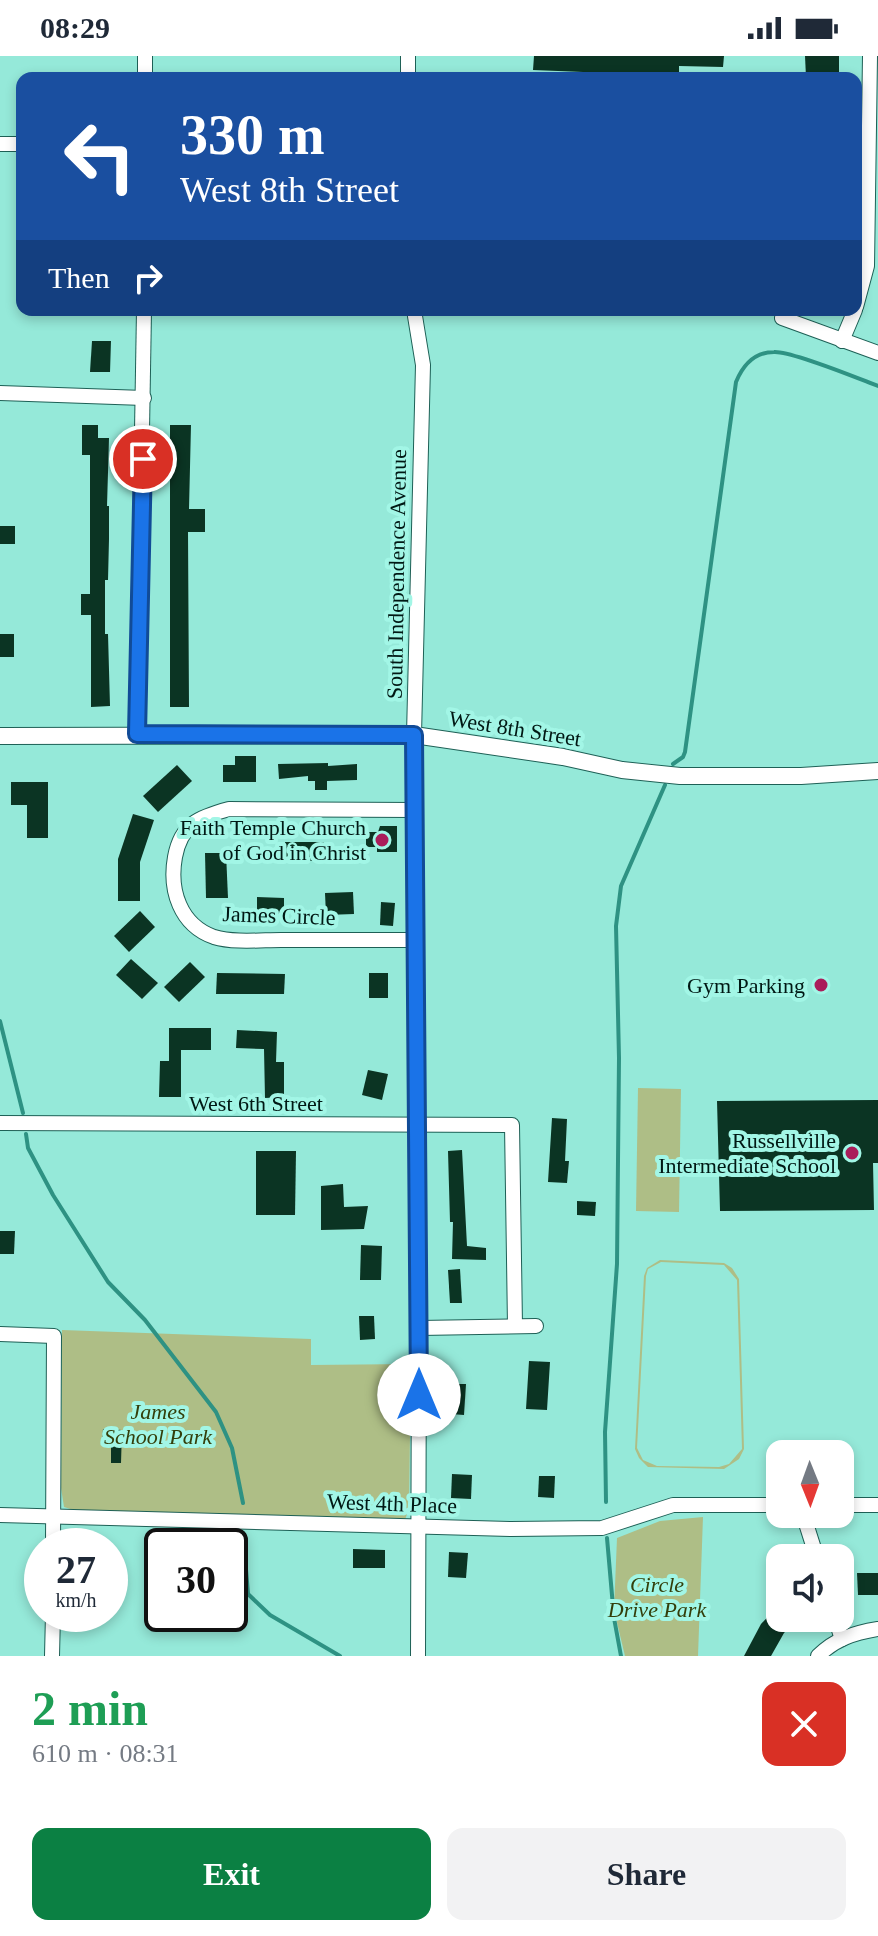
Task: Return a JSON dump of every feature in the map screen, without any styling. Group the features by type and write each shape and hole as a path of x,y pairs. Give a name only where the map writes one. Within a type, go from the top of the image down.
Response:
{"street":[{"path":"862,284 867,266 870,56"},
{"path":"137,734 144,316"},
{"name":"South Independence Avenue","path":"415,316 423,365 414,735 419,1328 418,1656"},
{"path":"842,341 852,316"},
{"path":"782,318 878,353"},
{"path":"0,393 144,398"},
{"name":"West 8th Street","path":"0,736 414,735 563,757 622,770 680,776 801,776 878,771"},
{"name":"James Circle","path":"416,810 229,809 210,814 198,819 182,834 173,877 176,900 185,917 215,937 249,940 416,940"},
{"name":"West 6th Street","path":"0,1123 512,1125 515,1326"},
{"path":"419,1328 536,1326"},
{"path":"0,1334 54,1336 53,1528"},
{"name":"West 4th Place","path":"0,1515 602,1528 673,1505 766,1505"},
{"path":"854,1505 878,1505"},
{"path":"818,1656 830,1644 856,1632 878,1629"},
{"path":"52,1656 53,1632"},
{"path":"840,1632 842,1639"}],"green space":[{"path":"638,1088 681,1089 679,1212 636,1211"},
{"path":"660,1260 724,1263 732,1268 739,1279 744,1449 739,1459 724,1469 648,1467 635,1449 644,1276 647,1268","holes":["661,1262 724,1265 737,1280 742,1449 729,1464 719,1467 657,1466 643,1460 637,1448 648,1269"]},
{"name":"James School Park","path":"62,1330 311,1339 311,1365 411,1364 409,1508 405,1520 77,1511 64,1507 61,1488"},
{"name":"Circle Drive Park","path":"703,1517 698,1656 625,1656 614,1610 617,1538 660,1521"}],"building":[{"path":"534,56 724,56 723,67 679,66 679,72 533,70"},
{"path":"805,56 839,56 839,72 806,72"},
{"path":"92,341 111,341 110,372 90,372"},
{"path":"82,425 98,425 98,438 109,438 105,634 108,634 110,706 91,707 91,615 81,615 81,594 90,594 90,455 82,455"},
{"path":"170,425 191,425 189,509 205,509 205,532 188,532 189,707 170,707"},
{"path":"0,526 15,526 15,544 0,544"},
{"path":"0,634 14,634 14,657 0,657"},
{"path":"235,756 256,756 256,782 223,782 223,765 235,765"},
{"path":"328,763 328,766 357,764 357,780 327,781 327,790 315,790 315,781 308,781 308,776 279,779 278,764"},
{"path":"177,765 192,781 158,812 143,796"},
{"path":"11,782 48,782 48,838 27,838 27,805 11,805"},
{"path":"133,814 154,820 140,862 140,901 118,901 118,859"},
{"name":"Faith Temple Church of God in Christ","path":"380,826 397,826 397,852 377,852 377,847 366,847 366,832 378,832"},
{"path":"285,842 324,842 324,861 285,861"},
{"path":"205,853 226,853 228,898 206,898"},
{"path":"353,892 354,914 326,915 325,893"},
{"path":"257,897 284,898 284,914 257,913"},
{"path":"381,902 395,903 393,926 380,925"},
{"path":"140,911 155,927 129,952 114,936"},
{"path":"131,959 158,983 142,999 116,975"},
{"path":"190,962 205,977 179,1002 164,987"},
{"path":"217,973 285,974 284,994 216,994"},
{"path":"369,973 388,973 388,998 369,998"},
{"path":"169,1028 211,1028 211,1050 181,1050 181,1097 159,1097 160,1061 169,1061"},
{"path":"237,1030 277,1032 276,1062 284,1062 284,1097 265,1098 264,1049 236,1048"},
{"path":"368,1070 388,1074 382,1100 362,1095"},
{"name":"Russellville Intermediate School","path":"878,1100 878,1163 873,1163 874,1210 720,1211 717,1101"},
{"path":"552,1118 567,1119 567,1183 548,1182"},
{"path":"462,1150 467,1246 486,1248 486,1260 452,1259 448,1151"},
{"path":"256,1151 296,1151 295,1215 256,1215"},
{"path":"343,1184 344,1207 368,1206 364,1229 321,1230 321,1186"},
{"path":"577,1201 596,1202 595,1216 577,1215"},
{"path":"0,1231 15,1231 14,1254 0,1254"},
{"path":"361,1245 382,1246 381,1280 360,1280"},
{"path":"460,1269 462,1303 450,1303 448,1270"},
{"path":"359,1316 374,1316 375,1339 360,1340"},
{"path":"529,1361 550,1362 547,1410 526,1409"},
{"path":"452,1384 466,1384 464,1415 451,1414"},
{"path":"103,1429 122,1430 121,1463 111,1463 111,1444 102,1444"},
{"path":"452,1474 472,1475 471,1499 451,1498"},
{"path":"539,1476 555,1476 554,1498 538,1497"},
{"path":"353,1549 385,1550 385,1568 353,1568"},
{"path":"449,1552 468,1553 466,1578 448,1577"},
{"path":"857,1573 878,1573 878,1595 858,1595"},
{"path":"766,1619 766,1632 785,1632 771,1656 744,1656"}],"waterway":[{"path":"673,764 685,752 739,376 755,357 774,352 809,360 878,386"},
{"path":"606,1502 605,1432 617,1264 619,1058 616,926 621,886 665,785"},
{"path":"0,1021 23,1113"},
{"path":"26,1134 28,1148 53,1195 108,1282 145,1320 216,1412 232,1448 243,1503"},
{"path":"607,1538 614,1618 621,1656"},
{"path":"248,1594 270,1615 340,1656"}],"place":[{"name":"Faith Temple Church of God in Christ","path":"382,840"},
{"name":"Gym Parking","path":"821,985"},
{"name":"Russellville Intermediate School","path":"852,1153"}],"route":[{"path":"143,459 137,734 414,735 419,1395"}]}
